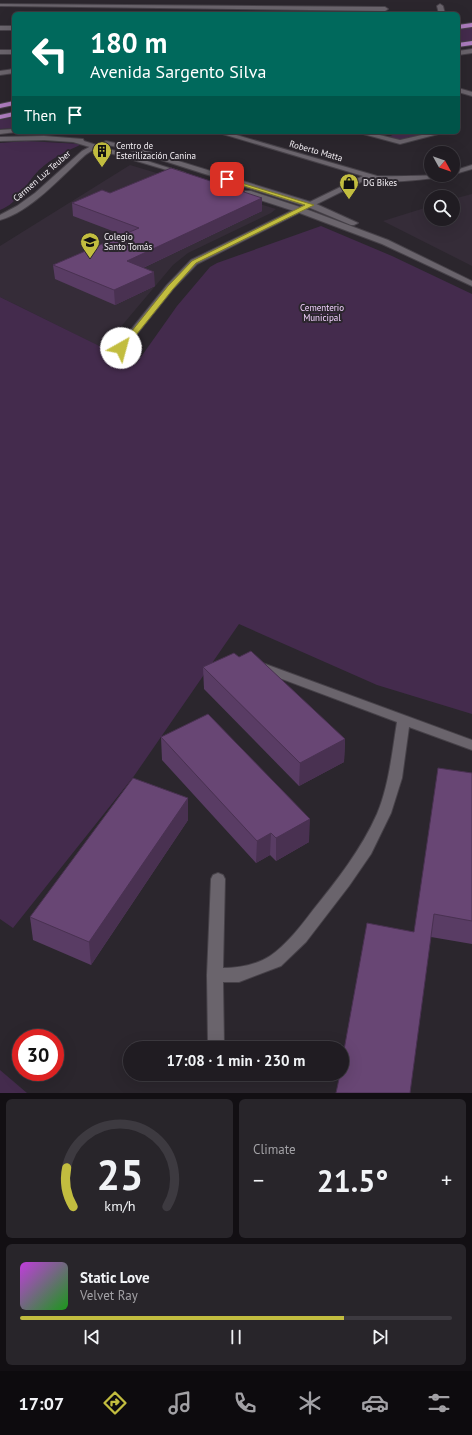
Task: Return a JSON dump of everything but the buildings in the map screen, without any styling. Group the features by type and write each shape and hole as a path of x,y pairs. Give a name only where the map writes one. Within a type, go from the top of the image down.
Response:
{"main road":[{"path":"460,28 472,25"},
{"path":"460,45 472,42"},
{"path":"0,106 12,103"},
{"path":"0,117 12,114"}],"street":[{"path":"173,12 176,0"},
{"path":"0,5 385,9"},
{"path":"440,6 442,12"},
{"path":"110,12 113,7"},
{"path":"0,28 12,28"},
{"path":"460,53 472,51"},
{"path":"0,52 12,52"},
{"path":"465,52 472,55"},
{"path":"0,74 12,71"},
{"path":"460,91 472,94"},
{"path":"0,132 12,131"},
{"name":"Roberto Matta","path":"226,134 368,176 385,178 424,176"},
{"path":"367,134 400,142 434,134"},
{"path":"0,139 30,138 97,141 131,148 311,205 346,220 385,242 472,284"},
{"path":"75,140 188,175"},
{"name":"Carmen Luz Teuber","path":"0,218 17,210 72,164 83,152 95,146"},
{"path":"460,171 472,167"},
{"path":"121,348 170,287 194,262 368,176"},
{"path":"240,191 300,210 385,242"},
{"path":"245,660 472,745"},
{"path":"215,975 239,975 275,961 301,937 344,882 366,850 384,813 395,778 404,720"},
{"path":"216,1041 215,975 218,879"}],"shaded area":[{"name":"Colegio Santo Tomás","path":"130,165 276,209 271,213 188,253 173,265 103,348 0,297 0,246"},
{"path":"472,194 472,266 383,221 424,208 424,226 460,226 460,197"}],"green space":[{"path":"472,27 472,40 460,43 460,29"},
{"path":"12,117 12,128 0,129 0,120"},
{"path":"394,134 429,134 403,141 387,138"},
{"path":"26,141 82,144 60,155 39,170 17,198 7,207 0,210 0,143"},
{"name":"Cementerio Municipal","path":"321,226 392,256 472,294 472,714 377,685 239,624 134,776 13,928 0,919 0,297 136,364 177,306 210,267 217,263"},
{"path":"0,1070 27,1093 0,1093"}],"place":[{"name":"Centro de Esterilización Canina","path":"102,168"},
{"name":"DG Bikes","path":"349,200"},
{"name":"Colegio Santo Tomás","path":"90,259"}],"route":[{"path":"121,348 170,287 194,262 311,205 227,179"}]}
